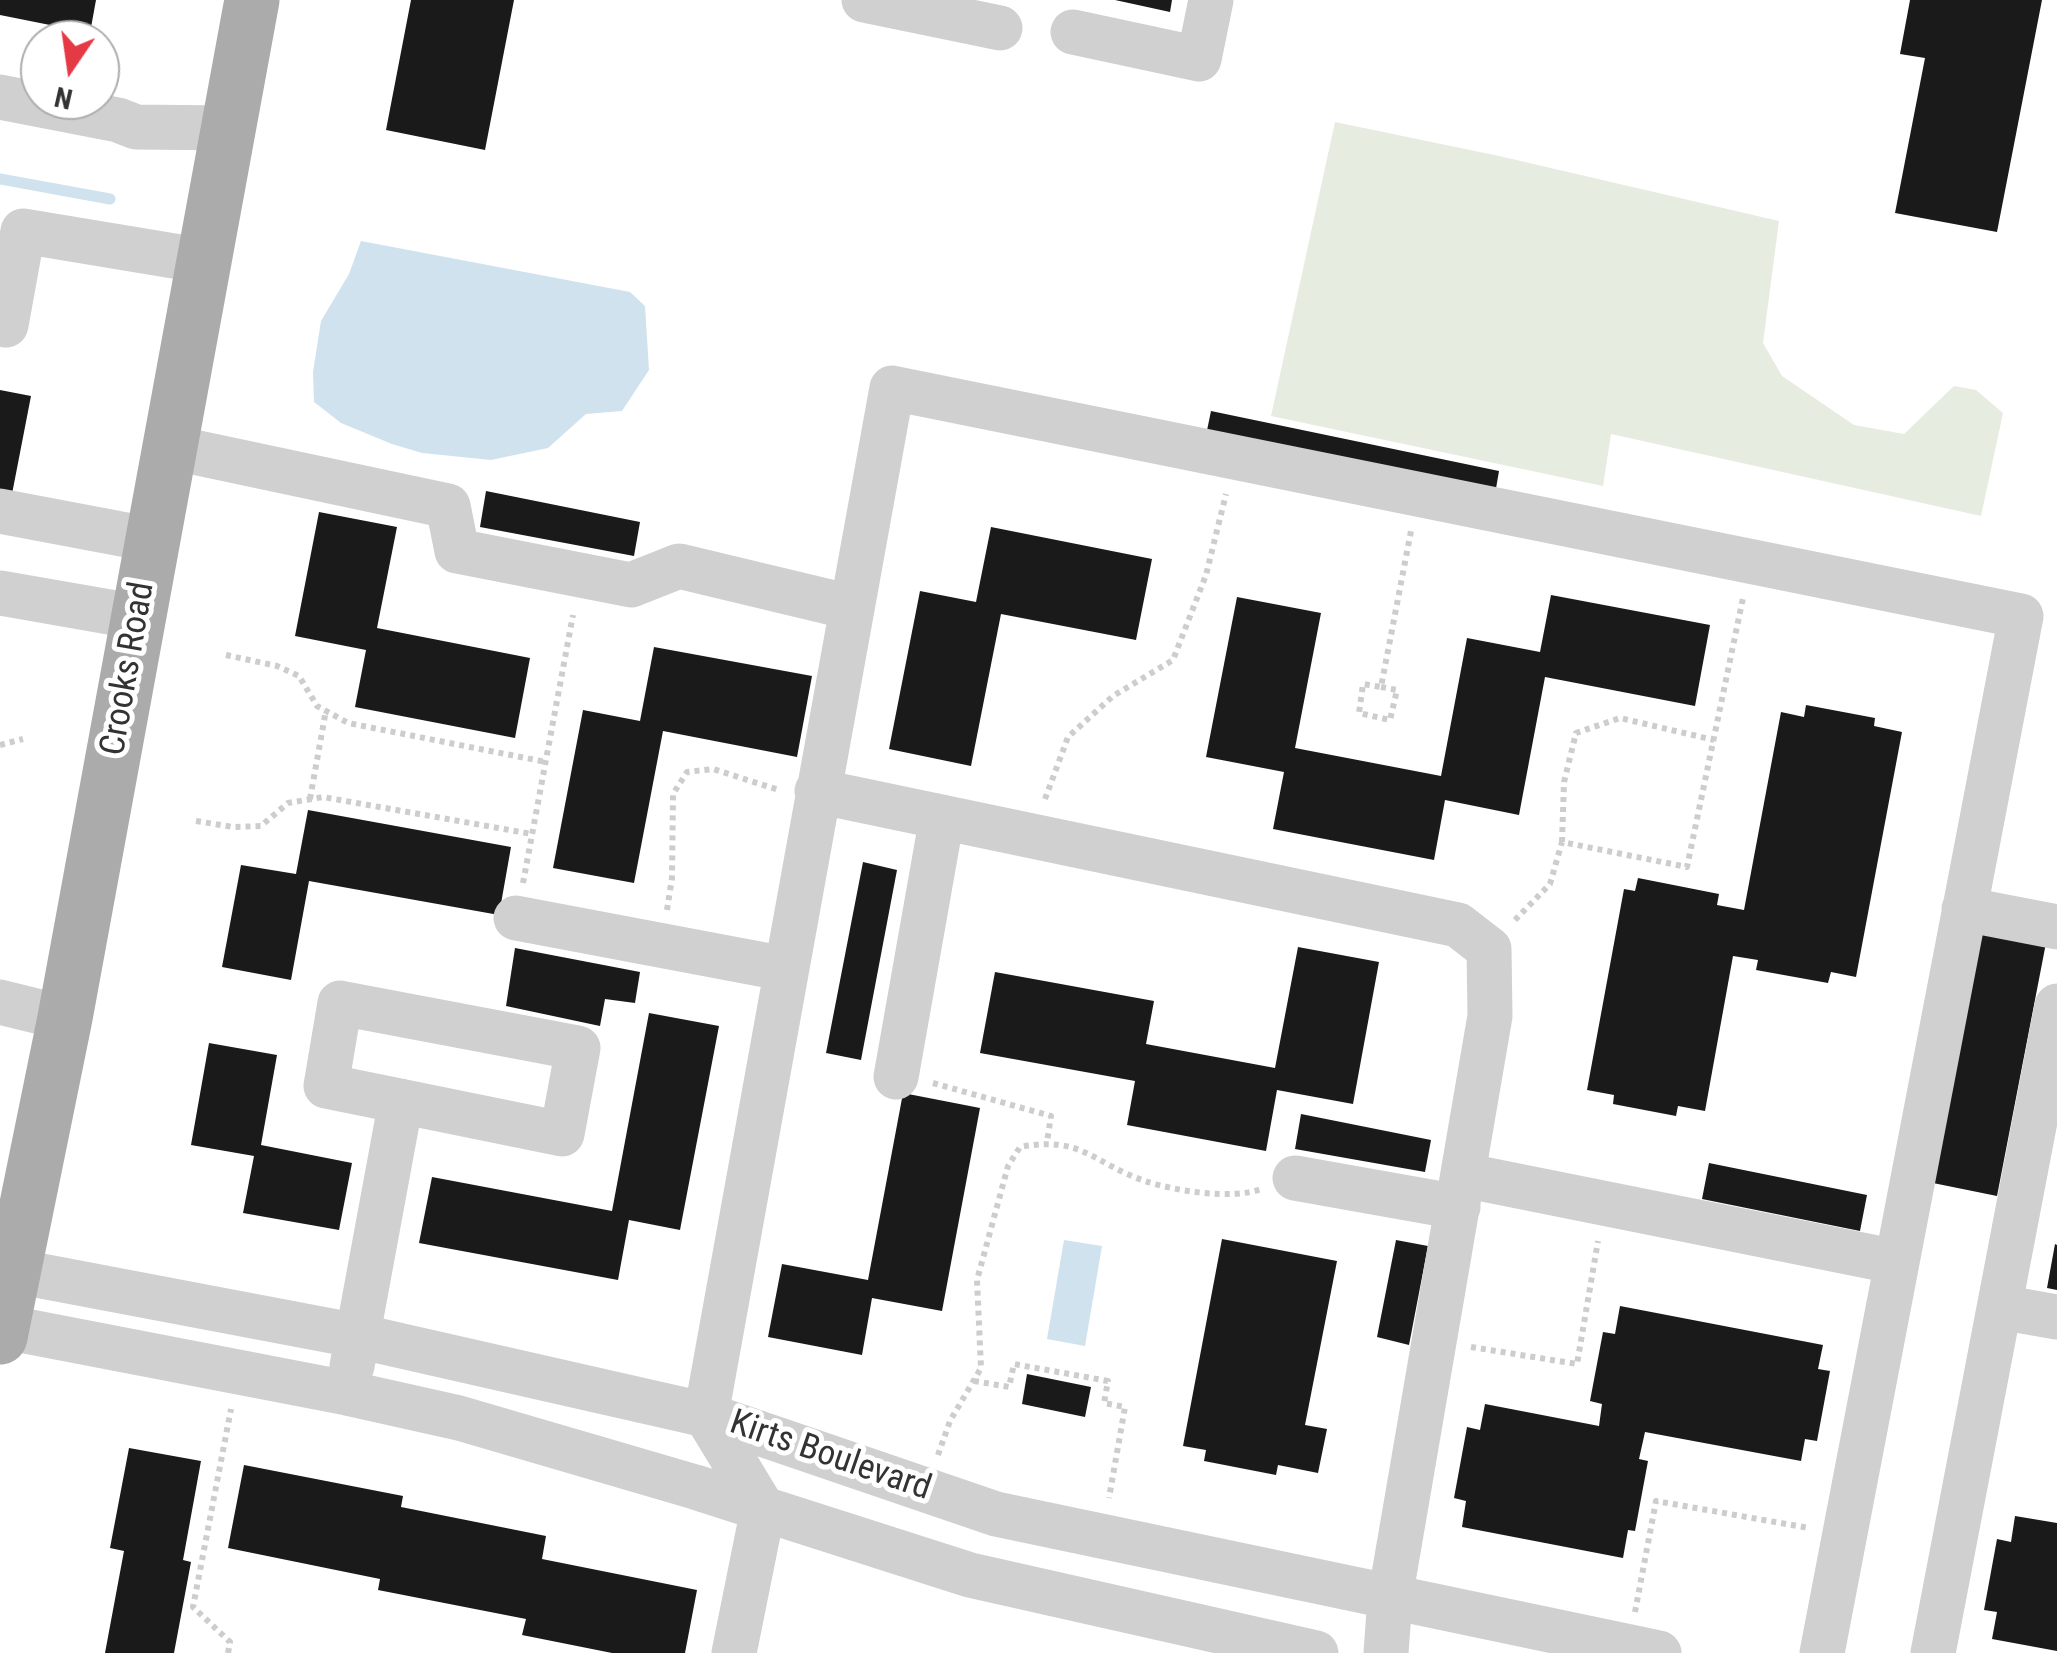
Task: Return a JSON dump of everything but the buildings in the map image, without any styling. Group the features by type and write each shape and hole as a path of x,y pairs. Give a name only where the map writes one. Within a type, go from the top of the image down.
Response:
{"main road":[{"name":"Crooks Road","path":"1,1330 6,1269 65,1018 252,0"}],"street":[{"path":"864,0 1000,28"},
{"path":"1073,32 1199,59 1211,0"},
{"path":"0,97 136,127 228,128"},
{"path":"6,325 24,231 204,262"},
{"path":"734,1653 763,1509 706,1415 892,388 2021,616 1822,1653"},
{"path":"170,446 448,506 456,551 631,585 679,566 850,608"},
{"path":"0,510 152,540"},
{"path":"0,593 138,618"},
{"path":"817,794 1458,925 1488,949 1490,1016 1390,1598 1386,1653"},
{"path":"896,1077 942,817"},
{"path":"1964,909 2057,927"},
{"path":"516,918 786,969"},
{"path":"0,1002 65,1018"},
{"path":"340,1004 578,1048 562,1134 401,1101 326,1086 340,1004"},
{"path":"1934,1653 2000,1307 2039,1196 2057,1006"},
{"path":"348,1393 401,1101"},
{"path":"1296,1178 1605,1203 1896,1262"},
{"name":"Kirts Boulevard","path":"6,1269 358,1336 706,1415 996,1514 1390,1598 1647,1635"},
{"path":"2000,1307 2057,1317"},
{"name":"Kirts Boulevard","path":"1,1330 348,1393 459,1418 970,1575 1316,1653"}],"path":[{"path":"1036,836 1046,794 1068,736 1112,696 1173,660 1206,575 1235,458"},
{"path":"1381,686 1418,495"},
{"path":"1562,842 1687,867 1751,562"},
{"path":"516,918 581,576"},
{"path":"226,655 277,666 299,676 317,706 348,723 546,762"},
{"path":"1364,684 1381,686 1397,690 1390,720 1359,713 1364,684"},
{"path":"310,799 326,710"},
{"path":"1488,949 1550,884 1562,842 1564,782 1576,733 1620,718 1714,740"},
{"path":"0,745 23,739"},
{"path":"661,945 672,878 673,794 687,772 713,769 750,782 817,794"},
{"path":"196,820 232,827 261,826 288,803 323,797 532,834"},
{"path":"896,1077 943,1085 1051,1116 1047,1142"},
{"path":"938,1464 950,1421 981,1368 977,1280 1008,1166 1020,1148 1047,1142 1079,1148 1144,1180 1244,1196 1296,1178"},
{"path":"1435,1341 1577,1364 1605,1203"},
{"path":"974,1381 1010,1387 1014,1364 1108,1381 1104,1403 1126,1407 1108,1504"},
{"path":"228,1653 230,1642 193,1607 232,1404"},
{"path":"1647,1635 1656,1502 1844,1534"}],"shaded area":[{"path":"1335,122 1779,221 1763,343 1782,376 1854,425 1904,434 1954,386 1976,390 2003,413 1981,516 1611,434 1603,486 1271,416"}],"water":[{"path":"361,241 630,292 645,306 649,370 622,411 586,414 548,448 491,460 422,453 341,423 314,402 313,372 321,321 349,274"},
{"path":"1064,1240 1102,1246 1085,1346 1047,1339"}],"waterway":[{"path":"0,179 110,199"}]}
